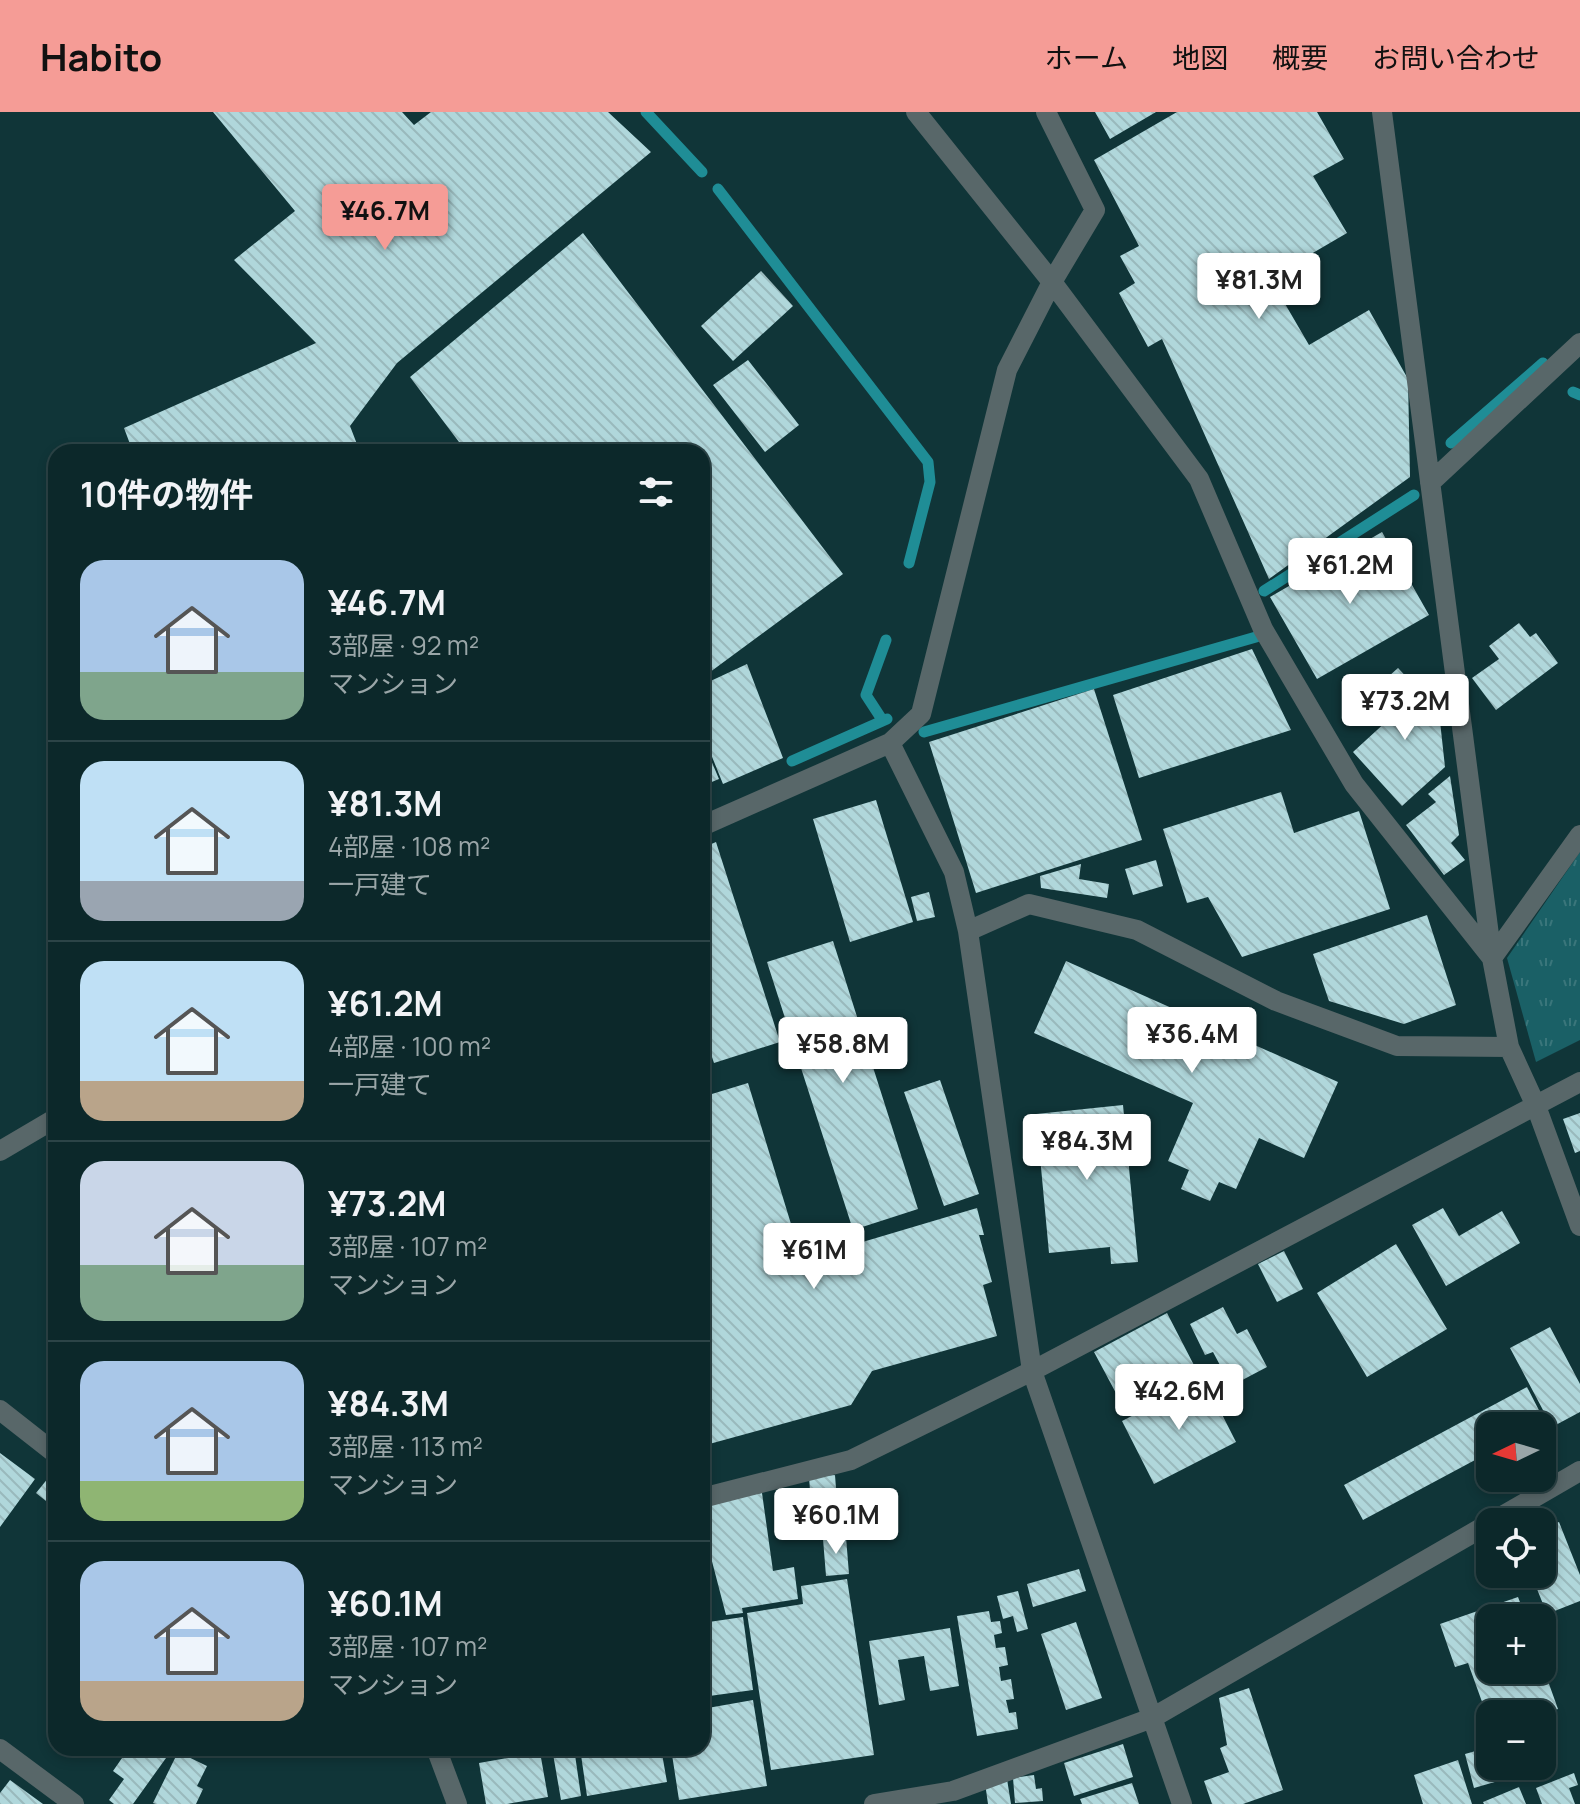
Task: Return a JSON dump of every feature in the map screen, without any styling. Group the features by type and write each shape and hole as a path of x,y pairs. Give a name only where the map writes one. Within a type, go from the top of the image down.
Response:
{"street":[{"path":"916,112 1052,282 1199,479 1263,629 1354,784 1492,958"},
{"path":"710,822 890,743 921,714 1007,370 1052,282 1095,210 1046,112"},
{"path":"1382,112 1492,958 1509,1047 1572,1181 1580,1226"},
{"path":"1430,483 1580,343"},
{"path":"890,743 954,872 968,931 1032,1371 1182,1804"},
{"path":"1492,958 1580,835"},
{"path":"968,931 1029,904 1137,930 1276,1001 1397,1046 1509,1047"},
{"path":"710,1496 851,1460 1032,1371 1580,1082"},
{"path":"0,1151 48,1123"},
{"path":"0,1410 48,1448"},
{"path":"1517,1508 1580,1471"},
{"path":"874,1804 953,1791 1152,1718 1476,1532"},
{"path":"0,1749 74,1804"},
{"path":"439,1756 457,1804"}],"green space":[{"path":"1580,852 1580,1040 1536,1062 1507,958"}],"building":[{"path":"213,112 402,112 414,125 431,112 608,112 651,152 397,363 350,426 357,444 130,444 124,428 316,343 234,260 295,211"},
{"path":"1095,112 1156,112 1110,139"},
{"path":"1177,112 1317,112 1344,159 1313,176 1347,233 1270,278 1309,345 1369,310 1408,379 1410,477 1269,579 1162,339 1148,347 1119,293 1135,283 1120,256 1139,246 1094,160"},
{"path":"583,233 843,574 710,672 710,444 460,444 410,377"},
{"path":"761,271 793,306 733,361 701,326"},
{"path":"748,360 799,425 765,452 713,385"},
{"path":"1382,532 1429,615 1317,679 1270,597"},
{"path":"1519,623 1530,637 1536,633 1558,663 1496,710 1472,678 1499,659 1489,646"},
{"path":"1252,649 1291,730 1139,778 1113,695"},
{"path":"747,664 783,758 723,784 710,752 710,681"},
{"path":"1398,668 1439,712 1445,767 1402,806 1353,752 1400,709 1379,685"},
{"path":"1094,689 1142,840 976,893 929,742"},
{"path":"710,758 719,779 710,783"},
{"path":"1450,776 1459,835 1451,843 1465,860 1444,875 1406,825 1436,802 1428,794"},
{"path":"1281,792 1294,833 1359,811 1390,909 1242,957 1208,897 1187,903 1163,829"},
{"path":"876,800 913,922 850,942 813,819"},
{"path":"716,842 780,1042 714,1063 710,1051 710,845"},
{"path":"1156,860 1163,886 1133,895 1125,869"},
{"path":"1081,864 1079,879 1109,884 1107,898 1041,888 1040,876"},
{"path":"929,892 935,917 917,921 911,897"},
{"path":"1427,915 1456,1005 1404,1024 1329,1001 1313,954"},
{"path":"833,941 918,1209 853,1230 767,962"},
{"path":"1066,961 1338,1082 1304,1158 1259,1138 1236,1189 1219,1182 1210,1201 1181,1189 1189,1170 1168,1161 1193,1103 1034,1033"},
{"path":"940,1080 979,1194 944,1206 904,1092"},
{"path":"748,1083 802,1260 977,1208 984,1235 979,1235 992,1282 983,1285 997,1336 872,1371 851,1405 710,1444 710,1095"},
{"path":"1123,1105 1138,1262 1111,1264 1110,1247 1049,1253 1036,1114"},
{"path":"1580,1113 1580,1151 1575,1153 1563,1119"},
{"path":"1443,1208 1459,1236 1502,1211 1520,1243 1446,1286 1412,1225"},
{"path":"1396,1244 1447,1329 1367,1377 1317,1293"},
{"path":"1284,1251 1303,1289 1277,1302 1258,1264"},
{"path":"1223,1307 1237,1334 1247,1329 1267,1367 1231,1386 1213,1352 1205,1355 1190,1324"},
{"path":"1167,1313 1197,1371 1125,1410 1094,1352"},
{"path":"1550,1327 1580,1384 1580,1412 1556,1425 1556,1412 1544,1412 1510,1348"},
{"path":"1204,1379 1236,1442 1154,1484 1122,1421"},
{"path":"1527,1387 1540,1412 1480,1412"},
{"path":"1476,1414 1476,1459 1363,1520 1344,1485"},
{"path":"0,1453 35,1479 0,1527"},
{"path":"835,1475 838,1515 812,1517 809,1477"},
{"path":"48,1478 48,1503 36,1493"},
{"path":"762,1493 773,1571 794,1567 798,1599 742,1608 743,1613 726,1615 710,1554 710,1502"},
{"path":"1559,1522 1580,1575 1580,1601 1556,1610 1556,1604 1543,1604 1537,1588 1556,1588 1556,1523"},
{"path":"846,1537 849,1574 826,1576 823,1539"},
{"path":"1079,1569 1086,1591 1033,1607 1027,1584"},
{"path":"847,1579 874,1755 771,1770 747,1613 803,1604 801,1586"},
{"path":"1018,1591 1028,1629 1017,1632 1013,1616 1003,1619 997,1596"},
{"path":"1518,1597 1521,1604 1498,1604"},
{"path":"989,1611 991,1622 1000,1621 1002,1633 994,1635 996,1648 1005,1647 1008,1665 999,1667 1001,1681 1011,1679 1014,1699 1006,1700 1009,1713 1016,1712 1018,1729 977,1736 957,1616"},
{"path":"1476,1612 1476,1684 1549,1684 1555,1700 1481,1700 1468,1663 1455,1667 1440,1624"},
{"path":"743,1617 753,1690 710,1696 710,1622"},
{"path":"1076,1622 1102,1698 1066,1710 1041,1634"},
{"path":"950,1628 959,1686 930,1691 924,1656 898,1660 905,1700 879,1705 869,1641"},
{"path":"1249,1688 1283,1790 1243,1804 1212,1804 1204,1781 1229,1772 1220,1748 1227,1745 1219,1698"},
{"path":"753,1700 767,1786 679,1800 672,1756 710,1756 710,1708"},
{"path":"1123,1744 1133,1777 1074,1796 1064,1763"},
{"path":"1476,1751 1476,1780 1502,1780 1474,1788 1465,1754"},
{"path":"123,1756 166,1758 133,1804 114,1804 109,1800 124,1779 113,1771"},
{"path":"176,1756 186,1756 207,1766 197,1786 203,1789 196,1804 153,1803"},
{"path":"518,1756 541,1756 548,1797 486,1804 479,1763"},
{"path":"553,1756 575,1756 581,1796 561,1800"},
{"path":"581,1756 662,1756 667,1782 587,1796"},
{"path":"1458,1760 1472,1804 1423,1804 1414,1775"},
{"path":"1574,1773 1578,1785 1569,1788 1575,1804 1542,1804 1536,1788"},
{"path":"1034,1775 1036,1789 1042,1788 1043,1801 1015,1803 1013,1778"},
{"path":"1007,1779 1011,1804 988,1804 985,1783"},
{"path":"10,1780 43,1804 0,1804 0,1793"},
{"path":"1132,1783 1139,1804 1082,1804 1080,1799"},
{"path":"1519,1787 1526,1804 1483,1802"}],"waterway":[{"path":"646,112 702,172"},
{"path":"718,189 928,462 930,482 909,563"},
{"path":"1451,443 1543,363"},
{"path":"1573,392 1580,395"},
{"path":"1264,591 1414,495"},
{"path":"924,732 1256,637"},
{"path":"881,718 866,695 886,640"},
{"path":"792,761 887,719"}]}
